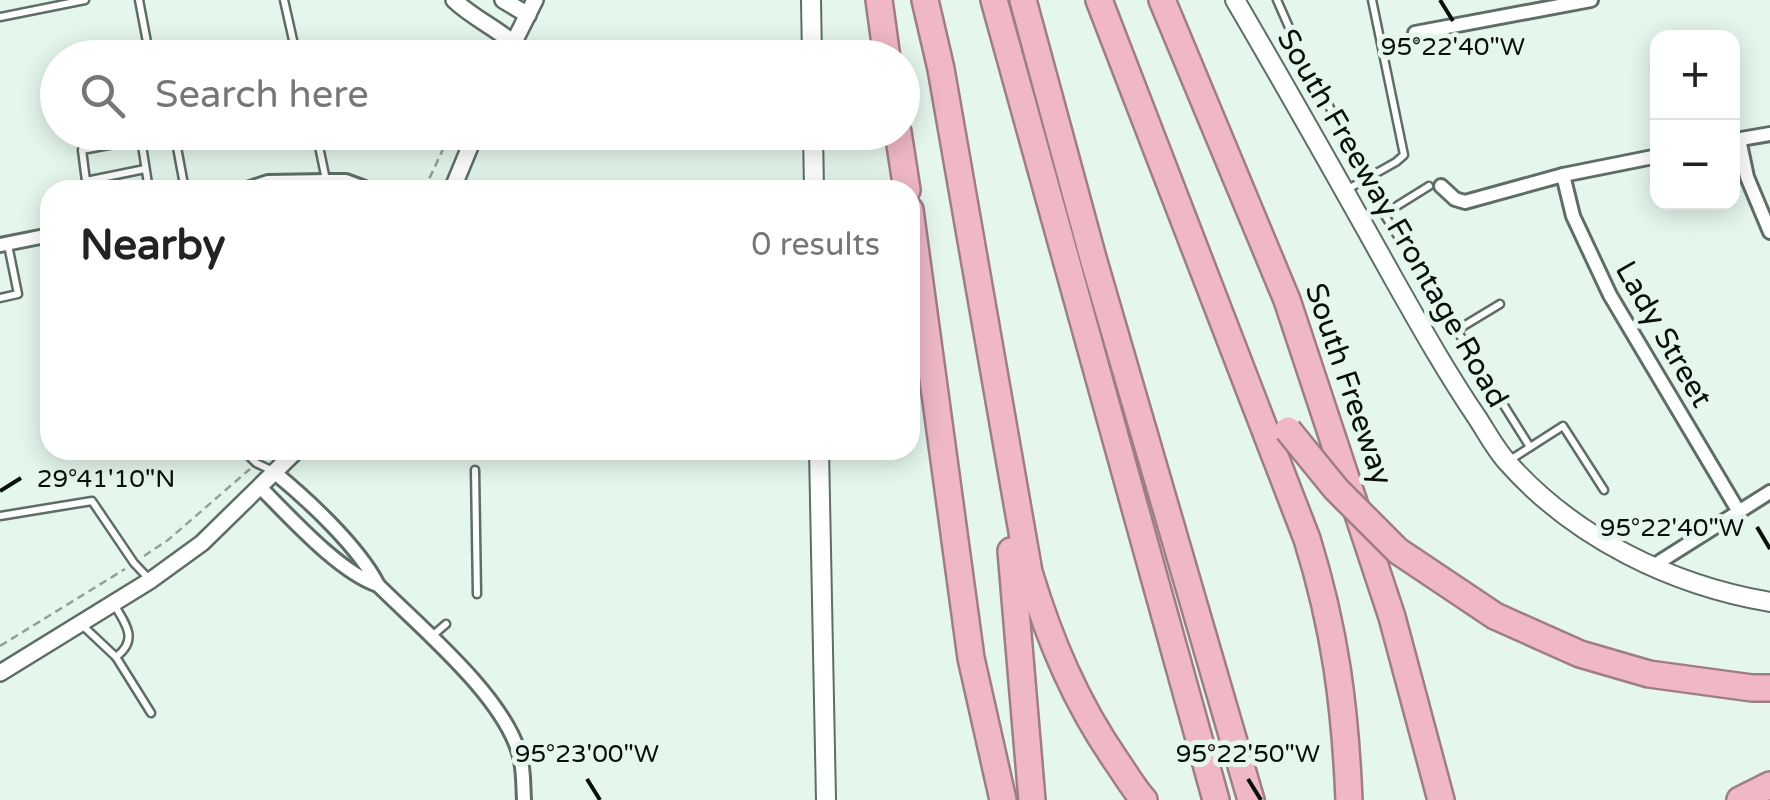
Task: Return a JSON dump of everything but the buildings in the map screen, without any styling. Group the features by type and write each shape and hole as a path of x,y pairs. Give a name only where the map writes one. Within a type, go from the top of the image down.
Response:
{"highway":[{"path":"879,0 885,40"},
{"path":"925,0 941,70 1029,572 1070,685 1101,739 1144,800"},
{"path":"994,0 1216,800"},
{"path":"1023,0 1251,800"},
{"path":"1099,0 1244,376 1279,437 1328,617 1342,694 1349,800"},
{"name":"South Freeway","path":"1162,0 1287,300 1392,617 1441,800"},
{"path":"901,150 905,180"},
{"path":"920,282 972,658 1003,800"},
{"path":"998,402 1032,800"},
{"path":"1279,437 1398,551 1495,616 1580,654 1649,674 1770,688"},
{"path":"1740,800 1770,785"}],"main road":[{"path":"811,0 812,40"},
{"name":"South Freeway Frontage Road","path":"1235,0 1450,379 1506,462 1556,508 1593,535 1694,584 1770,602"},
{"path":"813,150 814,180"},
{"path":"819,460 826,800"}],"street":[{"path":"454,0 470,15 500,32 504,40"},
{"path":"503,0 531,8 514,40"},
{"path":"1415,32 1591,0"},
{"path":"1740,139 1770,134"},
{"path":"456,180 469,150"},
{"path":"1740,154 1770,232"},
{"path":"1435,186 1465,202 1563,175 1650,158"},
{"name":"Lady Street","path":"1563,175 1574,216 1604,282 1739,512"},
{"path":"4,244 40,237"},
{"path":"0,674 151,580 202,542 287,460"},
{"path":"274,472 350,546 378,585 490,698 509,726 520,756 524,800"},
{"path":"260,487 361,580 378,585"},
{"path":"1653,566 1770,492"}],"lane":[{"path":"0,17 86,0"},
{"path":"140,0 147,40"},
{"path":"284,0 292,40"},
{"path":"1277,0 1302,59 1368,177 1384,214 1530,447"},
{"path":"1344,190 1404,154 1372,0"},
{"path":"82,150 86,180"},
{"path":"144,150 147,180"},
{"path":"178,150 184,180"},
{"path":"320,150 327,180"},
{"path":"91,180 145,169"},
{"path":"1384,214 1435,186"},
{"path":"0,298 18,294 4,244"},
{"path":"1457,330 1500,304"},
{"path":"1506,462 1563,426 1604,490"},
{"path":"253,460 274,472"},
{"path":"475,470 478,594"},
{"path":"0,516 92,502 134,563 151,580"},
{"path":"114,604 130,637 116,658"},
{"path":"82,624 116,658 151,713"},
{"path":"431,637 446,624"}],"path":[{"path":"429,180 443,150"}]}
